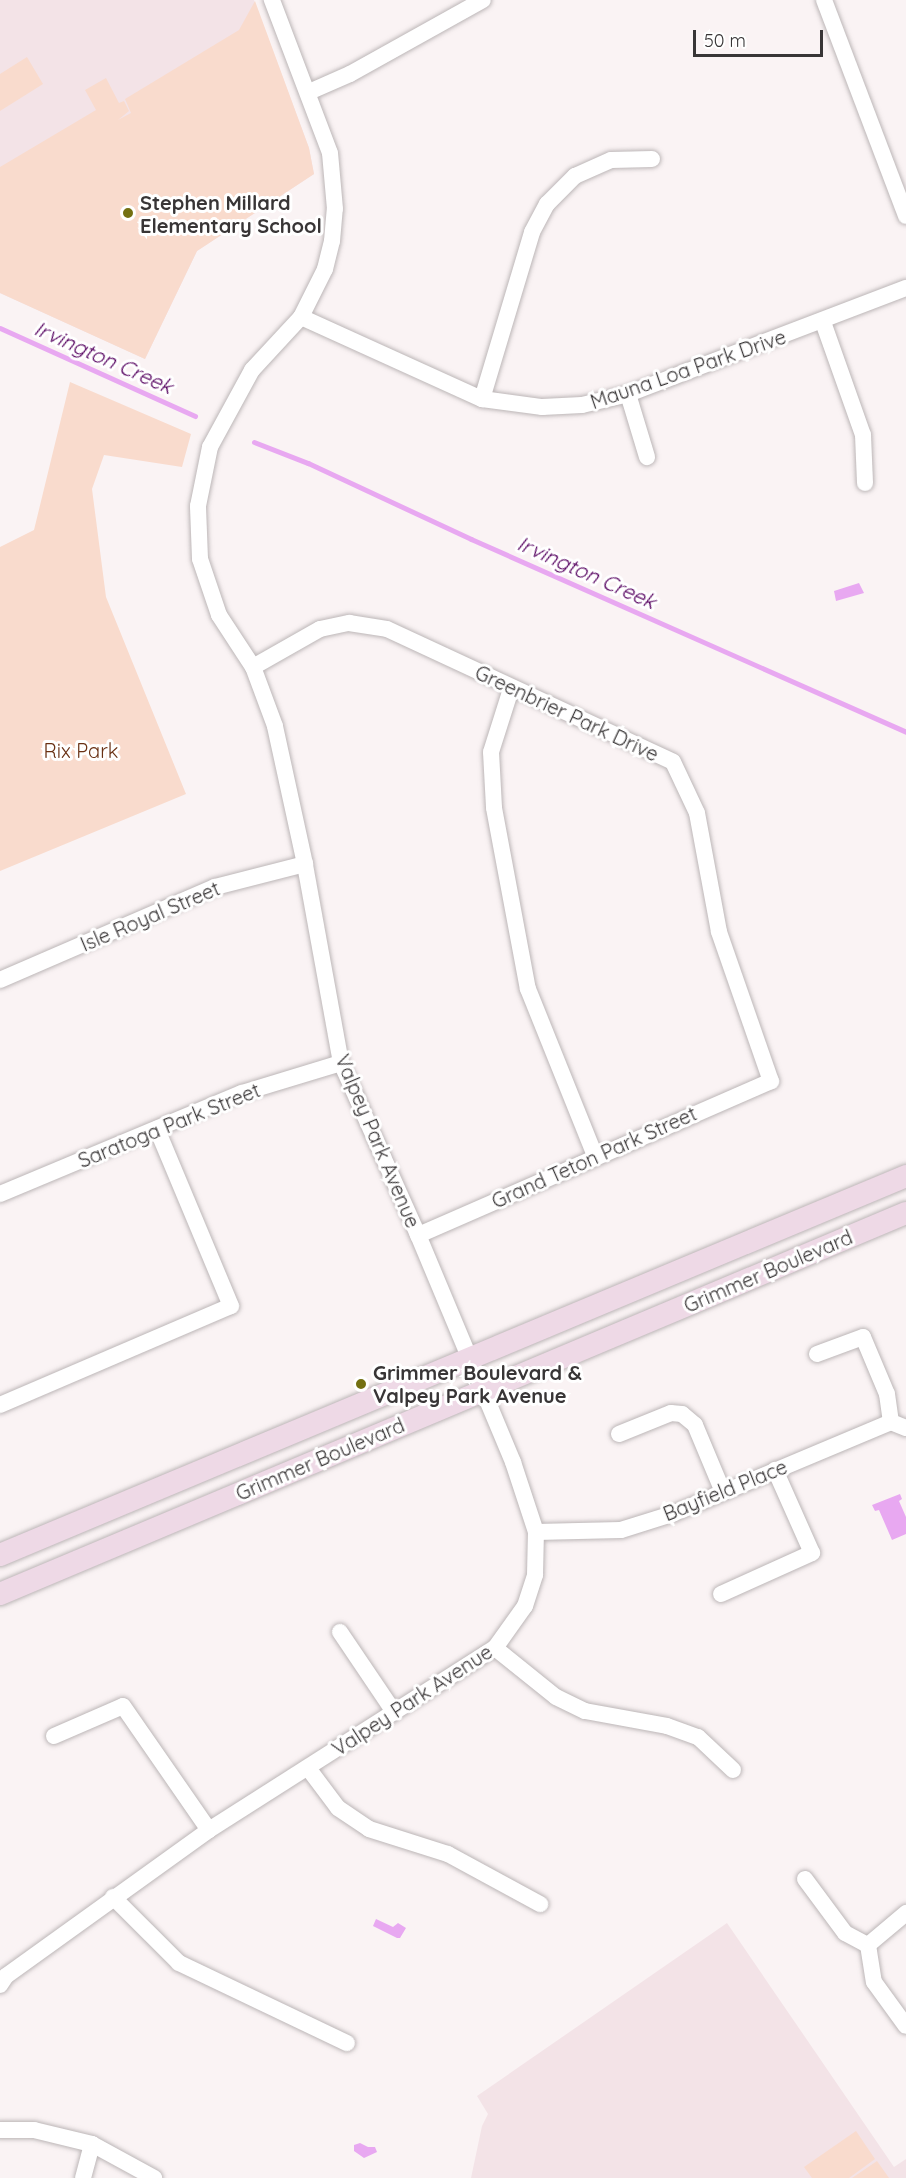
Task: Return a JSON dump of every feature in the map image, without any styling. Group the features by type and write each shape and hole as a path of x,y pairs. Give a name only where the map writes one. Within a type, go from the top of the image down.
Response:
{"main road":[{"name":"Grimmer Boulevard","path":"0,1555 906,1176"},
{"name":"Grimmer Boulevard","path":"0,1594 906,1213"}],"street":[{"name":"Valpey Park Avenue","path":"0,1985 6,1976 209,1830 495,1648 525,1606 535,1575 536,1532 513,1462 418,1235 340,1063 305,864 275,726 253,667 219,615 200,559 198,506 210,447 252,370 301,317 325,269 332,241 335,209 330,153 309,92 272,0"},
{"path":"309,92 350,74 483,0"},
{"path":"824,0 902,192 906,216"},
{"path":"482,399 532,232 547,204 575,176 611,160 652,159"},
{"name":"Mauna Loa Park Drive","path":"301,317 482,399 542,407 582,405 628,394 823,322 906,288"},
{"path":"823,322 863,435 865,483"},
{"path":"628,394 647,458"},
{"name":"Greenbrier Park Drive","path":"253,667 320,629 349,623 387,629 673,762 698,813 719,932 771,1081"},
{"path":"512,689 491,752 494,808 528,989 594,1156"},
{"name":"Isle Royal Street","path":"0,980 215,887 305,864"},
{"name":"Saratoga Park Street","path":"0,1194 242,1093 340,1063"},
{"name":"Grand Teton Park Street","path":"418,1235 594,1156 771,1081"},
{"path":"0,1406 231,1306 157,1129"},
{"path":"817,1354 863,1337 898,1425"},
{"path":"619,1434 671,1413 682,1414 695,1425 723,1492"},
{"name":"Bayfield Place","path":"536,1532 621,1530 672,1514 775,1470 898,1425"},
{"path":"720,1594 812,1553 775,1470"},
{"path":"340,1632 394,1712"},
{"path":"495,1648 556,1697 585,1712 667,1726 698,1737 733,1770"},
{"path":"54,1736 123,1706 209,1830"},
{"path":"308,1768 338,1808 369,1829 448,1854 540,1904"},
{"path":"805,1879 844,1933 867,1945"},
{"path":"113,1897 179,1963 347,2043"},
{"path":"867,1945 906,1913"},
{"path":"867,1945 874,1982 906,2026"},
{"path":"0,2130 34,2130 92,2144 154,2178"},
{"path":"83,2178 92,2144"}],"shaded area":[{"name":"Stephen Millard Elementary School","path":"0,0 254,0 309,148 314,174 197,251 145,359 0,293"},
{"path":"859,583 864,593 836,601 834,591"},
{"path":"900,1494 902,1499 899,1501 906,1517 906,1534 892,1540 879,1510 875,1511 872,1505"},
{"path":"376,1919 393,1927 398,1923 406,1928 400,1938 397,1938 373,1926"},
{"path":"727,1923 894,2167 906,2159 906,2178 471,2178 482,2126 488,2114 477,2096"},
{"path":"360,2143 368,2147 375,2147 377,2152 364,2158 354,2151 354,2145"}],"green space":[{"name":"Stephen Millard Elementary School","path":"255,1 309,148 314,174 197,251 145,359 0,293 0,167 96,110 85,90 106,78 119,103 124,101 129,111 118,120 131,113 125,99 239,30"},
{"path":"27,57 43,84 0,111 0,74"},
{"name":"Rix Park","path":"70,382 191,434 182,467 104,455 92,489 106,597 186,794 0,871 0,547 34,530"},
{"path":"856,2131 875,2159 849,2178 812,2178 804,2167"},
{"path":"877,2161 889,2178 852,2178"}],"waterway":[{"name":"Irvington Creek","path":"0,328 195,416"},
{"name":"Irvington Creek","path":"254,442 308,463 471,539 906,732"}],"place":[{"name":"Stephen Millard Elementary School","path":"128,213"},
{"name":"Grimmer Boulevard & Valpey Park Avenue","path":"361,1384"}]}
